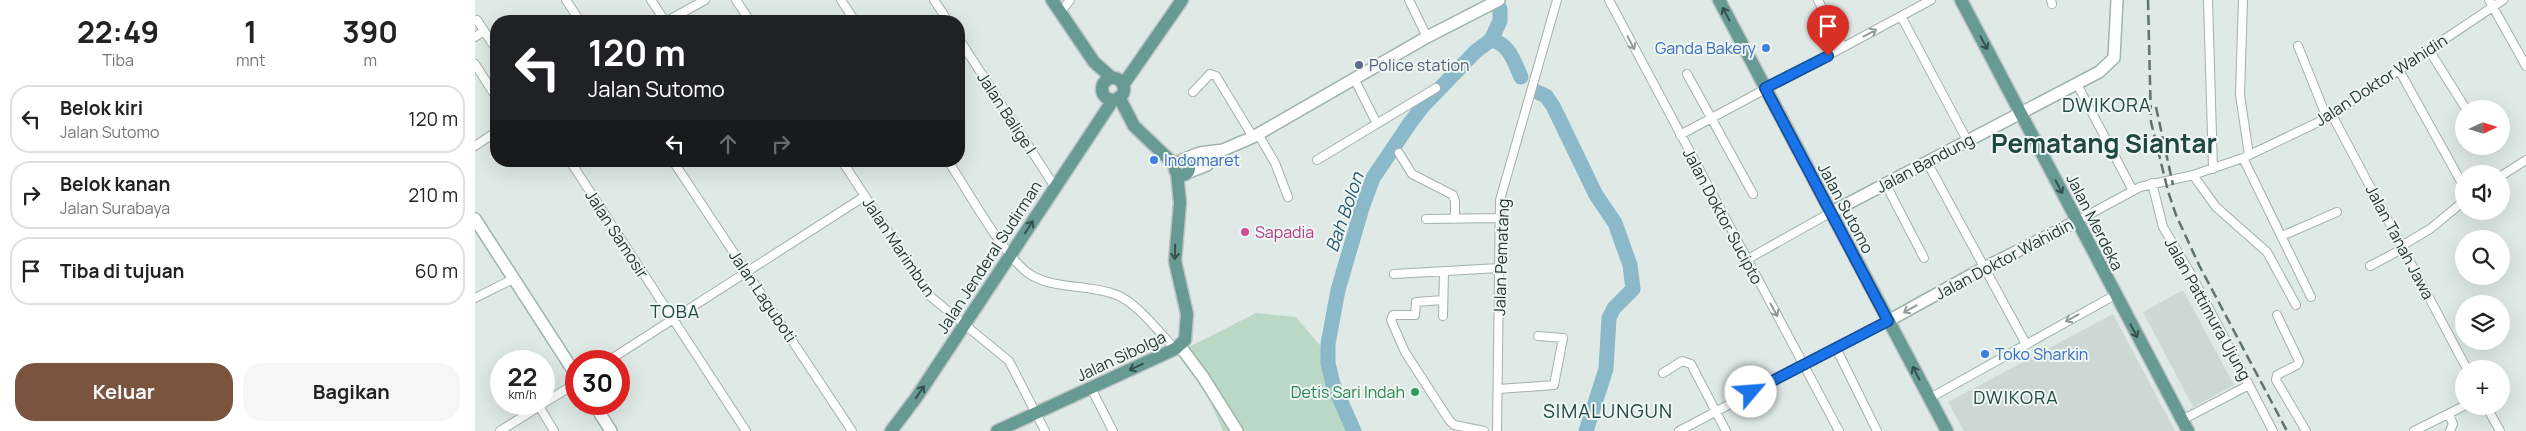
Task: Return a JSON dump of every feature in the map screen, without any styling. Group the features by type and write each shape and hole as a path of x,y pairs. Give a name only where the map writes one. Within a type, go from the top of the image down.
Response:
{"main road":[{"path":"1052,0 1094,62 1113,81"},
{"path":"1181,169 1134,126 1116,99 1104,95 1101,89 1136,63 1182,0"},
{"name":"Jalan Sutomo","path":"1719,0 1947,431"},
{"name":"Jalan Merdeka","path":"1961,0 2185,426"},
{"name":"Jalan Jenderal Sudirman","path":"891,431 1055,187 1116,99 1123,92 1113,81"},
{"name":"Jalan Sibolga","path":"997,431 1178,348 1185,340 1187,331 1185,301 1175,261 1180,203 1185,191 1181,169"}],"street":[{"path":"566,0 576,15"},
{"path":"651,0 662,15"},
{"path":"677,15 705,0"},
{"path":"736,0 746,15"},
{"path":"841,0 851,15"},
{"path":"934,0 943,15"},
{"path":"1060,13 1070,0"},
{"path":"1409,0 1427,36"},
{"path":"1181,169 1201,153 1223,150 1256,135 1427,36 1499,0"},
{"name":"Jalan Pematang","path":"1497,431 1500,200 1557,0"},
{"name":"Jalan Doktor Sucipto","path":"1609,0 1746,260 1839,431"},
{"path":"1818,0 1843,47"},
{"path":"1680,135 1931,0"},
{"name":"Jalan Bandung","path":"1830,213 2099,72 2114,58 2117,0"},
{"path":"2208,0 2213,169"},
{"path":"2243,0 2240,94 2246,156 2311,297"},
{"name":"Jalan Doktor Wahidin","path":"1679,431 2133,191 2152,183 2213,169 2246,156 2329,117 2429,50 2491,3 2503,0"},
{"path":"2491,3 2526,66"},
{"path":"1901,16 1967,140"},
{"path":"477,20 490,40"},
{"path":"475,37 484,31"},
{"name":"Jalan Tanah Jawa","path":"2298,46 2329,117 2403,247 2462,360"},
{"name":"Jalan Balige I","path":"965,48 1055,187"},
{"path":"2429,50 2460,100"},
{"path":"475,64 490,88"},
{"path":"2399,70 2455,171"},
{"path":"1193,92 1210,74 1216,76 1275,163 1288,197"},
{"path":"1687,74 1753,194"},
{"path":"1354,78 1377,124"},
{"path":"2077,84 2133,191"},
{"path":"1317,160 1436,88"},
{"path":"475,146 490,136"},
{"path":"1399,153 1411,174 1453,195 1455,219"},
{"path":"2510,170 2526,160"},
{"path":"1927,162 2025,344"},
{"name":"Jalan Samosir","path":"574,167 671,319 746,431"},
{"name":"Jalan Laguboti","path":"677,167 852,431"},
{"name":"Jalan Marimbun","path":"846,167 931,297 963,326 1009,361 1045,431"},
{"path":"952,167 1010,255 1033,276 1119,295 1178,348 1203,377 1237,431"},
{"path":"2193,175 2215,207 2267,252 2296,305"},
{"path":"1885,183 1924,258"},
{"name":"Jalan Pattimura Ujung","path":"2152,183 2163,227 2192,276 2273,431"},
{"path":"624,350 865,196"},
{"path":"2370,266 2430,229 2455,208"},
{"path":"2282,236 2337,212"},
{"path":"1746,260 1830,213"},
{"path":"1426,219 1500,218"},
{"path":"475,219 565,358"},
{"path":"1394,274 1499,268"},
{"path":"1443,316 1444,271"},
{"path":"475,298 513,279"},
{"path":"1930,398 2115,295"},
{"path":"1443,300 1416,302 1415,315 1393,315 1391,320 1405,352 1449,420 1454,425 1484,431"},
{"path":"2277,315 2299,362 2297,365 2277,375 2275,380 2306,431"},
{"path":"1499,389 1554,385 1563,338 1538,336"},
{"path":"1836,348 1877,431"},
{"path":"1663,373 1682,362 1689,362 1726,431"},
{"path":"2185,426 2249,385"},
{"path":"1091,388 1113,431"},
{"path":"2413,431 2455,411"},
{"path":"2449,414 2453,424 2450,431"},
{"path":"500,431 526,415"},
{"path":"547,415 554,431"},
{"path":"601,415 611,431"},
{"path":"2491,415 2500,431"},
{"path":"512,424 517,431"}],"shaded area":[{"path":"2183,290 2234,385 2193,407 2143,312"},
{"path":"2113,314 2175,431 1964,431 1948,402"}],"green space":[{"path":"1256,313 1296,317 1323,349 1330,388 1350,431 1223,431 1187,348"}],"waterway":[{"name":"Bah Bolon","path":"1354,431 1333,384 1328,363 1328,344 1338,290 1362,208 1373,178 1423,106 1476,51 1491,40 1500,21 1500,9 1494,0"},
{"name":"Bah Bolon","path":"1495,32 1491,40 1503,45 1511,54 1521,77"},
{"name":"Bah Bolon","path":"1537,92 1546,96 1553,106 1596,195 1615,223 1630,265 1633,289 1614,308 1609,318 1606,369 1586,431"}],"railway":[{"path":"2148,0 2151,122 2168,191 2176,215 2199,265 2287,431"},
{"path":"2156,107 2173,185"}],"place":[{"name":"Ganda Bakery","path":"1766,48"},
{"name":"Police station","path":"1359,65"},
{"name":"Indomaret","path":"1154,160"},
{"name":"Sapadia","path":"1245,232"},
{"name":"Toko Sharkin","path":"1985,354"},
{"name":"Detis Sari Indah","path":"1415,392"}],"district":[{"name":"DWIKORA","path":"2107,105"},
{"name":"Pematang Siantar","path":"2104,143"},
{"name":"TOBA","path":"675,311"},
{"name":"DWIKORA","path":"2016,397"},
{"name":"SIMALUNGUN","path":"1608,411"}],"route":[{"path":"1751,392 1888,321 1765,88 1828,56"}]}
